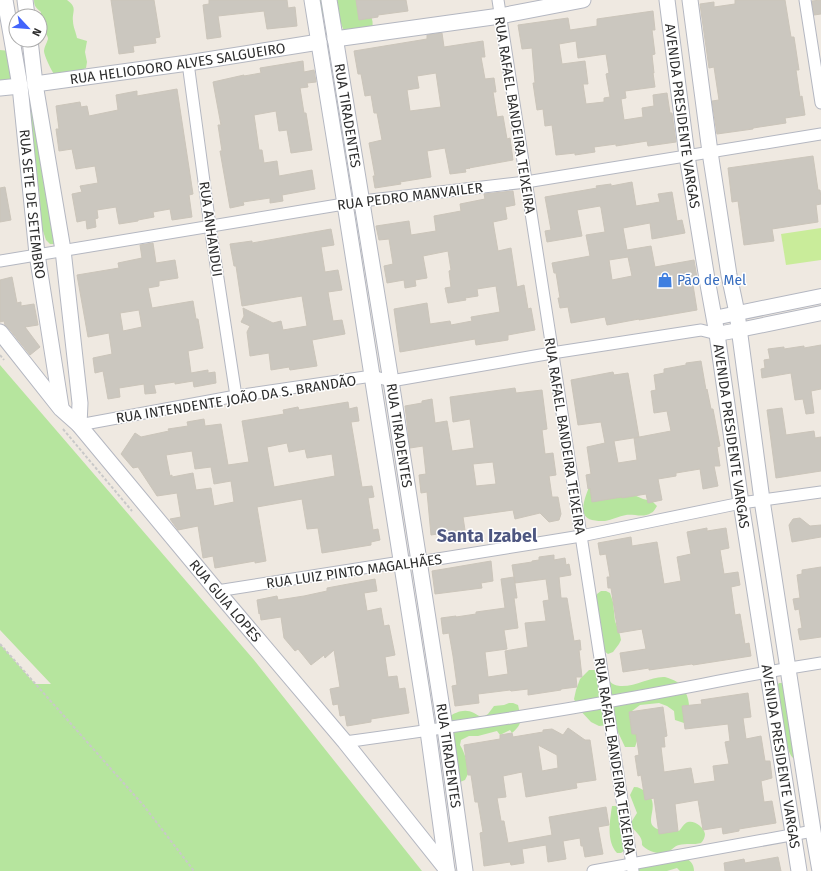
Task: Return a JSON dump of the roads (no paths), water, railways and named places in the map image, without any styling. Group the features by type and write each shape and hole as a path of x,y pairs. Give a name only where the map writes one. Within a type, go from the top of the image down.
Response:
{"main road":[{"name":"RUA SETE DE SETEMBRO","path":"6,0 20,86 37,254 61,409"},
{"name":"RUA TIRADENTES","path":"312,0 428,731 448,871"},
{"name":"RUA TIRADENTES","path":"329,0 391,381 445,728 465,871"},
{"path":"319,42 321,47 326,50 331,49 335,45 335,40 500,16 583,0"},
{"name":"AVENIDA PRESIDENTE VARGAS","path":"667,0 687,156 717,334 741,503 800,871"},
{"name":"AVENIDA PRESIDENTE VARGAS","path":"690,0 710,152 739,330 762,500 820,871"},
{"name":"RUA HELIODORO ALVES SALGUEIRO","path":"35,84 319,42"},
{"name":"RUA SETE DE SETEMBRO","path":"31,48 35,84 63,250 80,402 79,425"},
{"path":"0,88 20,86 21,80 26,76 31,77 35,84"},
{"name":"RUA GUIA LOPES","path":"0,332 61,409 79,425 345,742 448,871"}],"street":[{"name":"RUA RAFAEL BANDEIRA TEIXEIRA","path":"498,0 632,867"},
{"path":"805,0 821,103"},
{"name":"RUA ANHANDUI","path":"188,62 210,226 236,396"},
{"name":"RUA PEDRO MANVAILER","path":"0,261 362,201 526,182 821,134"},
{"path":"701,330 714,318 821,296"},
{"path":"717,334 821,312"},
{"name":"RUA INTENDENTE JOÃO DA S. BRANDÃO","path":"79,425 236,396 372,376 391,381 552,353 701,330 717,334"},
{"name":"RUA LUIZ PINTO MAGALHÃES","path":"217,591 400,562 419,562 581,536 741,503 821,492"},
{"path":"345,742 428,731 606,702 768,671 821,663"},
{"path":"593,871 632,867 813,831"}],"place":[{"name":"Pão de Mel","path":"665,280"}],"district":[{"name":"Santa Izabel","path":"487,536"}]}
